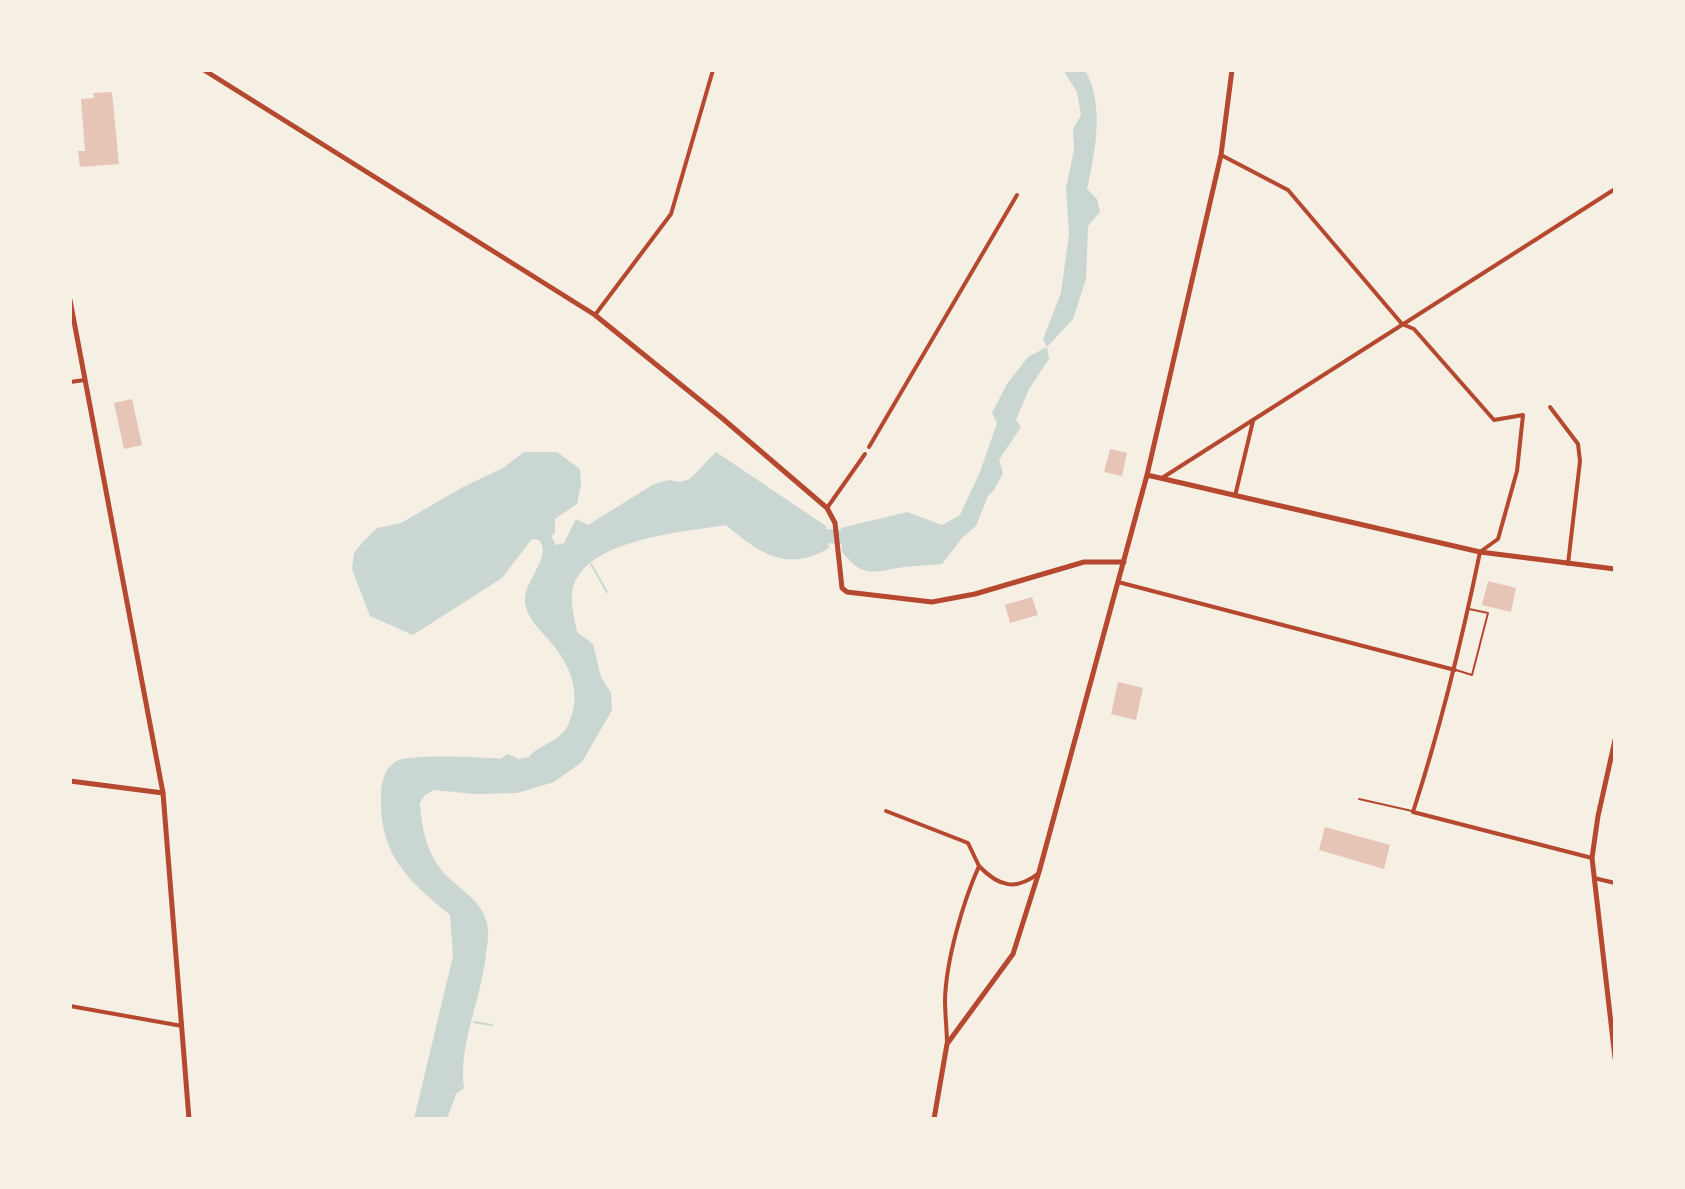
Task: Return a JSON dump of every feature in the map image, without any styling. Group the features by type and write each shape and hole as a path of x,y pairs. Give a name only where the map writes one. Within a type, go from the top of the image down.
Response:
{"street":[{"path":"204,70 595,315 758,447 827,508 835,523 842,588 847,592 932,602 975,594 1084,562 1124,562"},
{"path":"595,315 671,214 713,70"},
{"path":"947,1044 1013,954 1039,872 1147,475 1221,155 1232,70"},
{"path":"1221,155 1288,190 1402,324 1414,329 1494,420 1523,415 1517,471 1498,539 1480,552 1455,670 1431,761 1413,812 1592,858"},
{"path":"1160,479 1615,189"},
{"path":"869,447 1017,195"},
{"path":"70,300 163,793 189,1119"},
{"path":"70,382 85,380"},
{"path":"1550,407 1578,444 1580,461 1568,564"},
{"path":"1235,496 1253,419"},
{"path":"827,508 865,454"},
{"path":"1147,475 1480,552 1615,569"},
{"path":"1118,582 1455,670"},
{"path":"1615,740 1592,858 1615,1058"},
{"path":"70,781 163,793"},
{"path":"886,811 968,843 979,866 1003,884 1028,881 1039,872"},
{"path":"934,1119 947,1044 945,997 967,895 979,866"},
{"path":"1594,878 1615,883"},
{"path":"70,1006 182,1026"}],"lane":[{"path":"1455,670 1472,675 1488,613 1469,608"},
{"path":"1359,799 1413,812"}],"shaded area":[{"path":"1063,70 1085,70 1097,113 1087,189 1097,199 1100,212 1088,226 1086,279 1073,319 1047,347 1043,339 1061,293 1069,234 1066,188 1074,150 1073,129 1081,115 1077,92"},
{"path":"1047,347 1049,359 1029,389 1016,420 1021,427 999,460 1003,473 988,496 976,526 942,564 871,572 850,561 842,552 841,528 907,512 942,525 960,515 980,472 997,423 992,413 1007,384 1028,357"},
{"path":"524,452 557,452 580,469 577,504 555,519 555,533 551,536 556,545 564,543 576,519 588,525 654,484 690,479 716,452 826,526 829,548 800,559 787,559 762,551 726,525 635,542 592,561 578,576 572,595 577,632 593,644 601,677 611,693 612,710 582,762 554,782 517,793 475,794 434,790 425,795 420,803 425,836 434,860 481,910 488,935 484,970 464,1055 464,1088 456,1094 447,1119 414,1119 453,956 450,915 410,878 392,852 382,819 384,777 392,764 416,757 500,759 508,754 519,759 529,757 567,727 572,715 574,691 568,668 533,622 526,607 528,586 542,554 539,540 532,539 502,578 413,635 370,616 352,569 354,553 377,528 401,523 503,468"}],"building":[{"path":"112,92 119,164 80,167 78,151 85,151 81,99 94,98 93,93"},
{"path":"132,399 142,445 124,449 114,403"},
{"path":"1110,449 1127,453 1122,476 1104,472"},
{"path":"1488,581 1516,588 1511,612 1482,605"},
{"path":"1032,597 1038,615 1010,623 1005,605"},
{"path":"1118,682 1143,688 1136,720 1111,714"},
{"path":"1325,827 1390,845 1384,869 1319,850"}],"waterway":[{"path":"810,536 861,537"},
{"path":"591,564 607,592"},
{"path":"474,1022 492,1025"}]}
